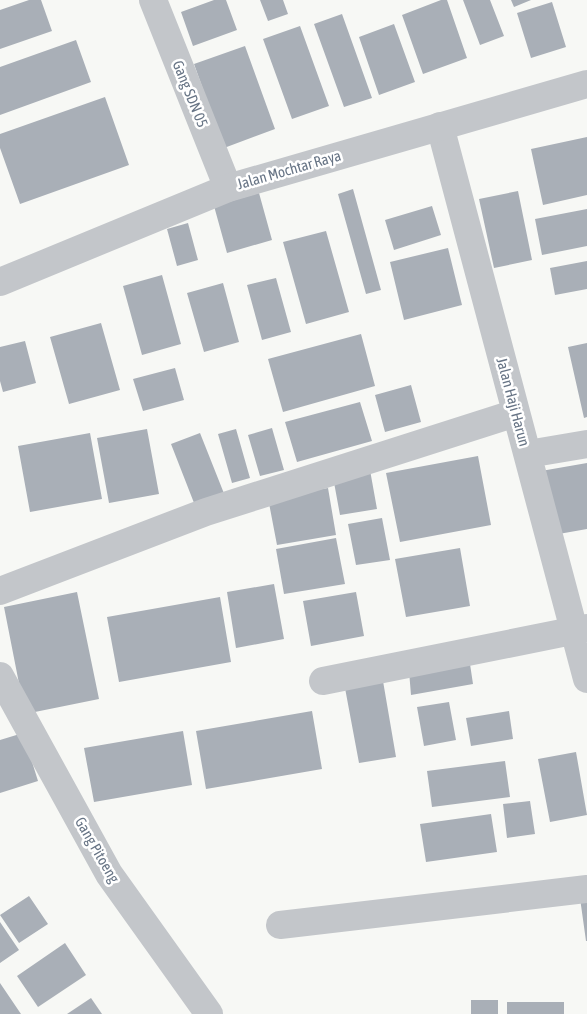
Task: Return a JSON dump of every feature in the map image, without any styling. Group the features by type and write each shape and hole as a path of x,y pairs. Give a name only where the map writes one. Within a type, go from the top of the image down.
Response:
{"street":[{"name":"Gang SDN 05","path":"153,0 228,188"},
{"name":"Jalan Mochtar Raya","path":"0,282 228,188 587,84"},
{"name":"Jalan Haji Harun","path":"440,126 516,413 581,629 587,679"},
{"path":"0,591 206,512 516,413"},
{"path":"528,454 587,444"},
{"path":"323,681 581,629"},
{"name":"Gang Pitoeng","path":"0,676 109,874 209,1014"},
{"path":"280,925 587,889"}],"building":[{"path":"29,0 41,0 52,31 0,49 0,10"},
{"path":"214,0 226,0 237,30 193,46 181,12"},
{"path":"260,0 283,0 288,14 268,21"},
{"path":"441,0 447,0 467,58 423,74 402,15"},
{"path":"463,0 490,0 504,36 480,45"},
{"path":"511,0 531,0 514,7"},
{"path":"552,2 566,47 531,58 517,13"},
{"path":"342,14 372,98 344,107 314,24"},
{"path":"394,24 415,82 379,95 359,37"},
{"path":"300,26 329,106 292,119 263,39"},
{"path":"76,40 91,82 0,115 0,67"},
{"path":"245,46 275,129 224,148 194,64"},
{"path":"105,97 129,165 20,204 0,148 0,134"},
{"path":"587,137 587,195 543,205 531,149"},
{"path":"353,189 381,290 366,294 338,194"},
{"path":"518,191 532,260 494,268 479,199"},
{"path":"259,193 272,240 227,253 214,206"},
{"path":"432,206 441,235 394,250 385,220"},
{"path":"587,209 587,246 542,255 535,219"},
{"path":"188,223 198,260 177,266 167,229"},
{"path":"326,231 349,312 306,324 283,242"},
{"path":"448,248 462,305 404,320 390,262"},
{"path":"587,261 587,289 555,295 550,268"},
{"path":"162,275 181,344 142,355 123,286"},
{"path":"276,278 291,332 262,340 247,285"},
{"path":"223,283 239,342 204,352 187,293"},
{"path":"101,323 120,390 69,404 50,337"},
{"path":"361,334 375,386 283,412 268,359"},
{"path":"25,341 36,383 3,392 0,381 0,347"},
{"path":"587,343 587,417 584,418 568,347"},
{"path":"175,368 184,400 143,411 133,379"},
{"path":"411,385 421,422 385,432 375,395"},
{"path":"360,402 372,441 297,462 285,422"},
{"path":"272,428 284,470 260,476 248,435"},
{"path":"147,429 159,494 109,503 97,438"},
{"path":"236,429 250,478 232,483 218,434"},
{"path":"90,433 102,499 30,512 18,446"},
{"path":"200,433 225,496 196,508 171,444"},
{"path":"478,456 491,525 400,542 386,473"},
{"path":"587,463 587,529 553,535 541,471"},
{"path":"370,470 377,509 340,515 333,477"},
{"path":"328,488 336,535 277,545 268,498"},
{"path":"382,518 390,560 356,565 348,524"},
{"path":"336,538 345,584 284,594 276,549"},
{"path":"460,548 470,606 406,617 395,559"},
{"path":"274,584 284,639 236,648 227,592"},
{"path":"77,592 99,699 25,714 4,607"},
{"path":"356,592 364,636 311,646 303,601"},
{"path":"220,597 231,662 119,682 107,617"},
{"path":"470,664 473,684 411,695 409,671"},
{"path":"383,681 396,757 359,763 345,688"},
{"path":"449,702 456,740 424,746 417,707"},
{"path":"312,711 322,769 206,789 196,731"},
{"path":"509,711 513,739 471,746 466,718"},
{"path":"183,731 192,785 94,802 84,748"},
{"path":"23,733 38,781 0,793 0,740"},
{"path":"576,752 587,815 550,822 538,759"},
{"path":"505,761 510,797 432,807 427,771"},
{"path":"530,801 535,834 507,838 503,804"},
{"path":"491,814 497,852 426,862 420,824"},
{"path":"29,896 48,924 19,943 0,915"},
{"path":"587,897 587,941 586,941 580,898"},
{"path":"0,922 19,950 0,963"},
{"path":"65,943 86,975 38,1007 17,976"},
{"path":"0,983 21,1014 0,1014"},
{"path":"91,998 102,1014 67,1014"},
{"path":"471,1000 498,1000 498,1014 471,1014"},
{"path":"507,1002 564,1002 564,1014 507,1014"}]}
